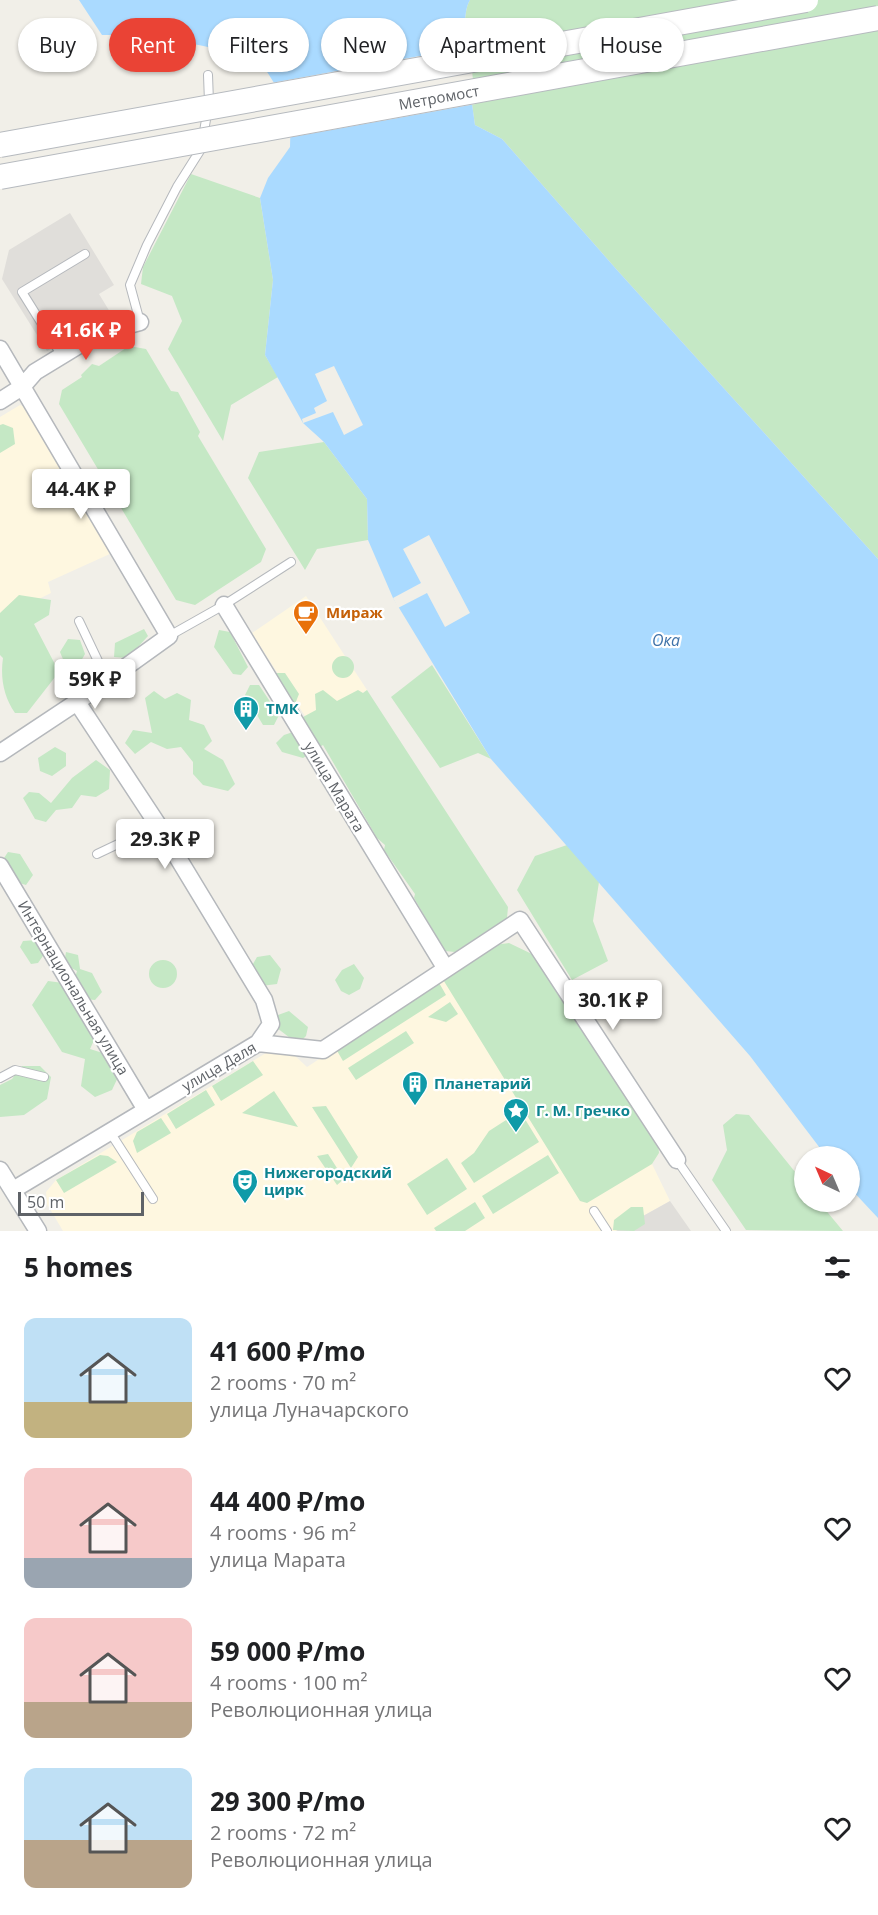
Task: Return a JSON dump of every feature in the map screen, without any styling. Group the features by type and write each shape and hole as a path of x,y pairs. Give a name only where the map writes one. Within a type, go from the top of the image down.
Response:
{"main road":[{"name":"Метромост","path":"0,145 806,0"},
{"name":"Метромост","path":"0,177 878,18"}],"street":[{"path":"0,401 22,387 35,372 99,333 140,322"},
{"path":"0,349 169,636 77,702 0,753"},
{"name":"улица Марата","path":"224,605 446,969"},
{"path":"77,702 158,825 264,1000 271,1023 258,1042"},
{"name":"Интернациональная улица","path":"0,866 146,1110"},
{"name":"улица Даля","path":"13,1190 258,1042 323,1050 520,920 677,1160"},
{"path":"0,1170 38,1231"}],"lane":[{"path":"140,322 130,285 147,245 177,187 201,149 208,102 208,75"},
{"path":"62,356 22,292 85,254"},
{"path":"169,636 224,605 291,562"},
{"path":"79,621 107,680"},
{"path":"97,854 158,825"},
{"path":"0,1078 15,1070 44,1077"},
{"path":"110,1132 153,1199"},
{"path":"677,1160 726,1231"},
{"path":"594,1211 607,1231"}],"shaded area":[{"path":"70,213 114,285 99,294 110,312 47,351 2,279 9,250"},
{"path":"20,405 28,408 112,553 48,582 51,593 0,618 0,417"},
{"path":"306,596 367,690 312,727 252,633"},
{"path":"509,943 659,1153 652,1164 670,1201 616,1231 63,1231 47,1204 46,1192 56,1180 266,1053 279,1050 292,1053 307,1067 494,945"},
{"path":"670,1201 691,1231 616,1231"}],"green space":[{"path":"470,0 878,0 878,559 502,139 475,125 468,72 567,72 567,18 465,18"},
{"path":"191,174 260,198 273,280 265,355 278,377 231,405 223,441 168,349 182,321 172,296 141,284 143,267"},
{"path":"129,346 146,349 171,391 178,392 200,432 198,436 266,549 261,562 195,605 176,600 59,404 62,390 82,377 81,375 92,364 99,366"},
{"path":"0,425 13,428 15,444 0,453"},
{"path":"324,442 367,499 368,540 317,549 305,570 248,478 259,452"},
{"path":"19,595 51,600 49,615 34,624 59,672 27,713 15,713 8,700 3,680 3,658 0,655 0,613"},
{"path":"144,629 148,636 128,658 114,657 115,643"},
{"path":"219,630 230,632 248,667 241,675 233,674 214,647"},
{"path":"68,639 80,640 85,654 77,668 65,664 60,652"},
{"path":"343,656 351,659 354,667 351,675 343,678 335,675 332,667 335,659"},
{"path":"432,665 491,759 478,753 440,768 391,697"},
{"path":"274,673 285,673 299,694 295,704 289,703"},
{"path":"250,685 259,685 279,715 274,725 263,725 245,695"},
{"path":"323,690 337,701 358,690 363,693 367,690 508,907 507,918 455,952 445,951 414,898 415,894 384,850 385,845 377,838 323,745 303,758 282,752 276,743 284,735 296,731 303,717 316,710 315,694"},
{"path":"154,691 165,699 177,693 191,700 189,720 204,725 212,741 204,749 223,760 235,784 228,791 203,785 193,774 193,762 181,747 167,749 151,742 135,754 125,743 133,730 152,733 145,698"},
{"path":"55,747 66,753 66,766 52,776 40,771 38,758"},
{"path":"96,760 110,770 109,789 96,797 81,795 72,808 56,810 46,822 35,819 23,798 29,792 39,793 51,803 72,778"},
{"path":"567,845 599,882 593,921 608,961 572,980 517,890 535,856"},
{"path":"8,852 20,854 33,875 26,885 16,882 2,861"},
{"path":"37,940 45,953 38,963 31,964 20,947 23,941"},
{"path":"509,943 534,955 658,1143 659,1153 652,1164 587,1203 580,1201 442,978 494,945"},
{"path":"66,952 78,955 80,969 92,973 102,992 95,1000 85,999 74,981 77,971 64,964"},
{"path":"270,955 281,969 277,984 261,986 250,969 257,957"},
{"path":"163,960 173,964 177,974 173,984 163,988 153,984 149,974 153,964"},
{"path":"354,964 364,978 360,989 349,995 341,991 335,980 342,970"},
{"path":"48,981 63,983 95,1038 90,1049 106,1054 119,1075 112,1090 95,1097 81,1086 85,1059 62,1052 32,1005"},
{"path":"438,981 446,995 343,1061 336,1049"},
{"path":"450,1002 458,1014 446,1022 428,1017"},
{"path":"289,1011 308,1027 306,1036 298,1044 277,1028 278,1015"},
{"path":"406,1031 414,1043 356,1080 348,1068"},
{"path":"253,1061 263,1075 221,1101 212,1086"},
{"path":"22,1066 40,1066 51,1077 47,1099 24,1115 0,1117 0,1085 12,1079"},
{"path":"206,1090 215,1105 176,1129 167,1114"},
{"path":"274,1091 298,1127 242,1113"},
{"path":"326,1106 358,1157 351,1168 312,1107"},
{"path":"520,1111 539,1142 474,1183 461,1163 474,1153 489,1131"},
{"path":"736,1114 749,1115 794,1171 794,1212 827,1212 843,1231 746,1230 712,1180 727,1150 723,1125"},
{"path":"161,1118 171,1133 137,1153 133,1141 137,1132"},
{"path":"328,1154 344,1179 337,1185 317,1156"},
{"path":"100,1155 108,1156 117,1162 64,1193 56,1180"},
{"path":"548,1155 559,1173 493,1214 482,1196"},
{"path":"447,1158 467,1189 427,1215 407,1184"},
{"path":"475,1202 485,1218 465,1231 436,1231 434,1228"},
{"path":"631,1207 643,1207 645,1224 634,1231 613,1230 614,1220"}],"water":[{"name":"Ока","path":"79,0 470,0 465,18 419,18 419,72 468,72 475,125 502,139 878,559 878,1218 860,1199 860,1146 818,1146 750,1056 491,759 393,598 368,540 367,499 324,442 303,423 265,355 273,280 260,198 268,178 290,147 291,110 267,72 309,72 309,18 208,18 208,47 196,44 196,18 109,18 109,35 102,35 97,27 97,18 91,18"}],"pier":[{"path":"419,56 419,72 472,72 476,104 287,138 288,111 271,83 332,72 407,72 407,58"},
{"path":"334,366 363,425 344,435 333,412 303,423 302,419 316,413 314,408 327,401 315,374"},
{"path":"429,535 470,613 445,627 427,593 398,608 393,598 421,583 403,549"}],"railway":[{"path":"0,154 653,27 810,0"},
{"path":"0,169 878,11"}],"place":[{"name":"Мираж","path":"306,636"},
{"name":"ТМК","path":"246,732"},
{"name":"Планетарий","path":"415,1107"},
{"name":"Г. М. Гречко","path":"516,1134"},
{"name":"Нижегородский цирк","path":"245,1205"}]}
